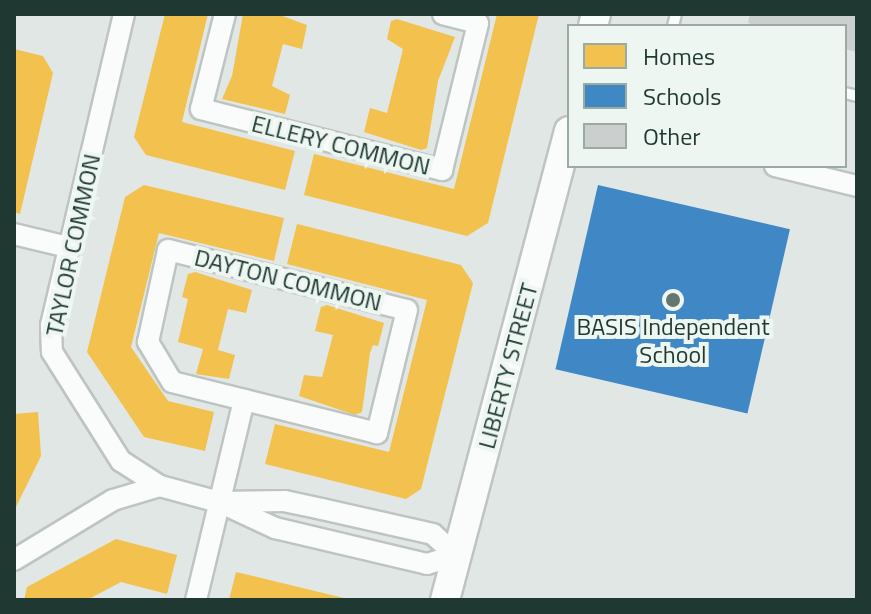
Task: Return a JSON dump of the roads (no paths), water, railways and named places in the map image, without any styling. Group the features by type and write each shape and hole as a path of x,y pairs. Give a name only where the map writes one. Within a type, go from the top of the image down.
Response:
{"street":[{"name":"TAYLOR COMMON","path":"124,14 51,326 52,352 121,461 160,486"},
{"name":"ELLERY COMMON","path":"225,14 201,109 442,170 478,23 443,14"},
{"name":"LIBERTY STREET","path":"445,600 567,139"},
{"path":"783,168 857,186"},
{"path":"14,234 68,247"},
{"name":"DAYTON COMMON","path":"168,250 407,310 377,433 244,400 172,382 148,342 168,250"},
{"path":"196,600 244,400"},
{"path":"14,560 113,500 160,486 219,502 275,528 427,564 456,555"},
{"path":"219,502 285,501 322,509 433,534 456,555"},
{"path":"316,537 322,509"}],"place":[{"name":"BASIS Independent School","path":"673,300"}]}
